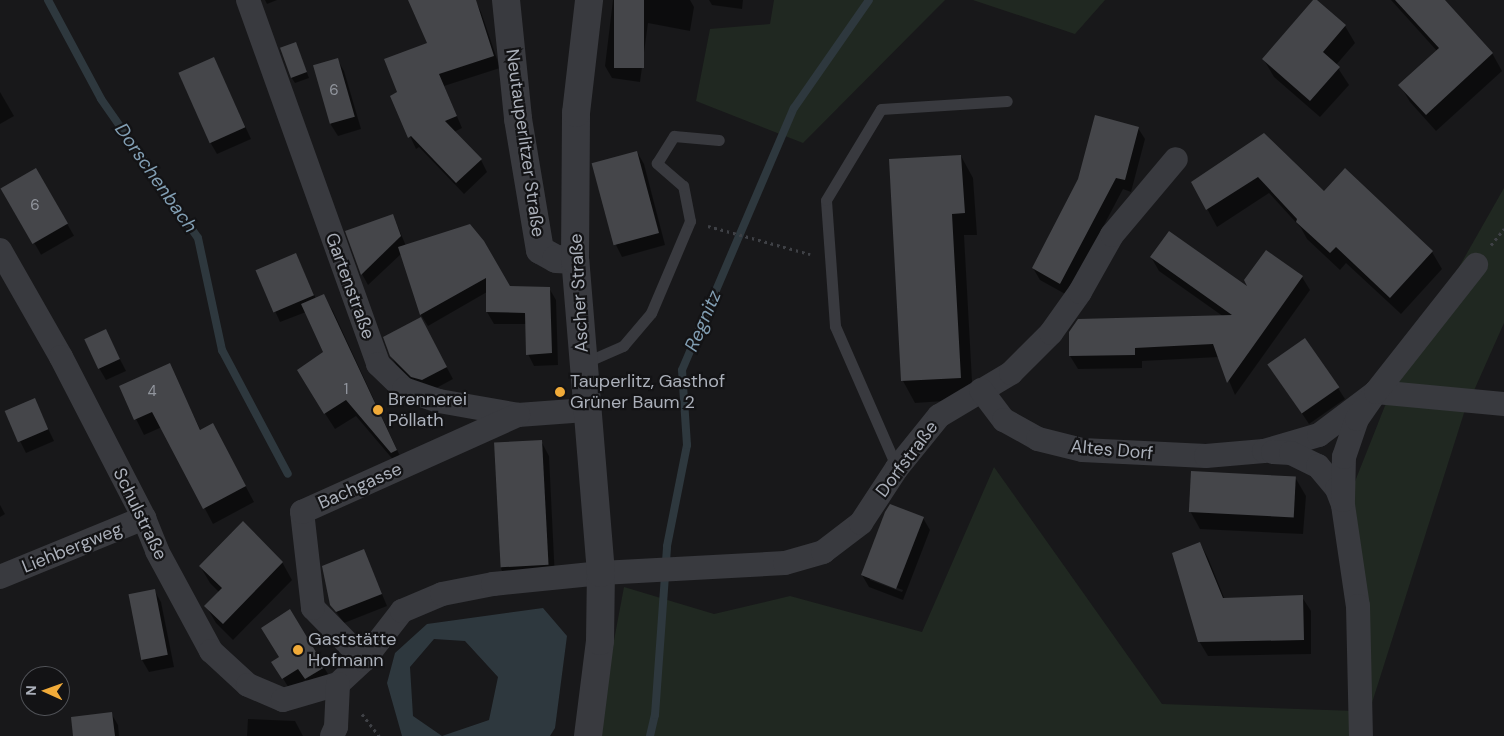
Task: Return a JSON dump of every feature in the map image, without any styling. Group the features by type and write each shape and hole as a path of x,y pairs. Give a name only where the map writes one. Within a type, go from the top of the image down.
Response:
{"street":[{"name":"Gartenstraße","path":"248,0 378,364 404,389 439,401 518,415 586,410"},
{"name":"Neutauperlitzer Straße","path":"506,0 518,119 540,250 556,259 574,260"},
{"name":"Ascher Straße","path":"588,736 600,641 601,573 574,260 576,113 589,0"},
{"name":"Dorfstraße","path":"601,573 785,563 823,552 861,523 897,468 939,416 1011,374 1050,333 1080,292 1112,235 1176,159"},
{"name":"Schulstraße","path":"0,250 61,357 144,518 157,551 211,651 248,685 283,700 338,684"},
{"name":"Altes Dorf","path":"1361,736 1358,606 1343,504 1344,457 1358,419 1376,392 1476,265"},
{"name":"Altes Dorf","path":"981,390 1004,420 1016,428 1038,439 1082,450 1206,456 1264,451 1290,453 1318,466 1337,489 1343,504"},
{"name":"Altes Dorf","path":"1264,451 1319,435 1376,392"},
{"path":"1376,392 1504,404"},
{"name":"Bachgasse","path":"364,660 313,608 302,512 518,415"},
{"name":"Liehbergweg","path":"0,577 144,518"},
{"path":"332,736 336,727 338,684 364,660 402,611 442,594 493,584 601,573"}],"lane":[{"path":"897,468 836,326 826,200 881,109 1007,102"},
{"path":"583,364 624,346 651,313 690,221 683,186 657,163 674,136 718,140"}],"path":[{"path":"711,227 831,260"}],"shaded area":[{"path":"774,0 945,0 803,143 696,101 710,29 770,24"},
{"path":"973,0 1105,0 1075,34"},
{"path":"1504,188 1504,323 1464,413 1370,709 1355,736 596,736 624,587 714,614 790,596 922,632 994,467 1162,704 1355,711 1354,484 1396,378"},
{"path":"543,608 567,636 555,728 550,736 442,736 402,736 387,683 395,653 427,624","holes":["434,639 465,641 498,677 489,720 442,736 413,716 410,667"]}],"building":[{"path":"408,0 476,0 494,56 439,74 457,116 445,121 482,159 456,183 411,136 408,138 390,96 397,92 384,59 427,43"},
{"path":"614,0 644,0 644,68 614,68"},
{"path":"1313,0 1317,0 1346,25 1323,52 1340,67 1310,101 1262,59"},
{"path":"1395,0 1445,0 1493,53 1426,115 1398,85 1439,48"},
{"path":"296,42 307,72 291,78 280,48"},
{"path":"214,57 245,127 210,143 178,73"},
{"path":"338,58 355,117 330,124 313,65"},
{"path":"1095,115 1139,127 1125,180 1116,178 1060,284 1032,268 1078,179"},
{"path":"1264,133 1324,191 1345,168 1433,251 1390,298 1336,247 1330,253 1296,222 1297,219 1258,177 1206,210 1191,182"},
{"path":"637,151 659,233 614,245 592,163"},
{"path":"961,155 965,213 952,214 961,378 901,381 889,159"},
{"path":"36,168 68,223 32,244 0,188"},
{"path":"393,214 401,236 361,275 345,231"},
{"path":"470,224 484,241 510,286 550,287 552,353 526,355 525,313 486,312 486,278 420,315 398,247"},
{"path":"1169,231 1247,286 1244,280 1266,250 1303,276 1227,383 1213,344 1135,348 1135,355 1069,356 1069,332 1078,319 1232,315 1150,257"},
{"path":"296,253 314,295 273,313 255,270"},
{"path":"324,294 397,450 391,453 346,400 324,414 297,370 323,352 301,304"},
{"path":"421,317 447,367 422,380 411,377 390,356 383,337"},
{"path":"106,329 120,359 98,369 84,339"},
{"path":"1305,338 1339,387 1302,414 1267,364"},
{"path":"170,363 200,430 213,423 246,486 203,509 152,412 134,420 119,386"},
{"path":"35,398 48,429 18,442 5,411"},
{"path":"542,440 549,565 501,567 494,443"},
{"path":"1191,471 1296,476 1294,517 1189,512"},
{"path":"890,504 924,517 896,589 861,575 885,512"},
{"path":"243,521 283,562 223,624 204,606 222,588 199,566"},
{"path":"1200,542 1223,598 1303,595 1304,640 1198,642 1172,553"},
{"path":"364,549 382,594 336,612 330,605 322,566"},
{"path":"155,589 168,655 141,660 128,594"},
{"path":"290,609 325,667 305,679 298,669 282,679 271,662 279,657 261,628"},
{"path":"112,712 115,736 73,736 71,717"}],"waterway":[{"name":"Dorschenbach","path":"48,0 101,99 198,238 222,350 288,474"},
{"name":"Regnitz","path":"650,736 655,715 667,546 687,445 682,370 794,108 869,0"}],"place":[{"name":"Tauperlitz, Gasthof Grüner Baum 2","path":"560,392"},
{"name":"Brennerei Pöllath","path":"378,410"},
{"name":"Gaststätte Hofmann","path":"298,650"}]}
